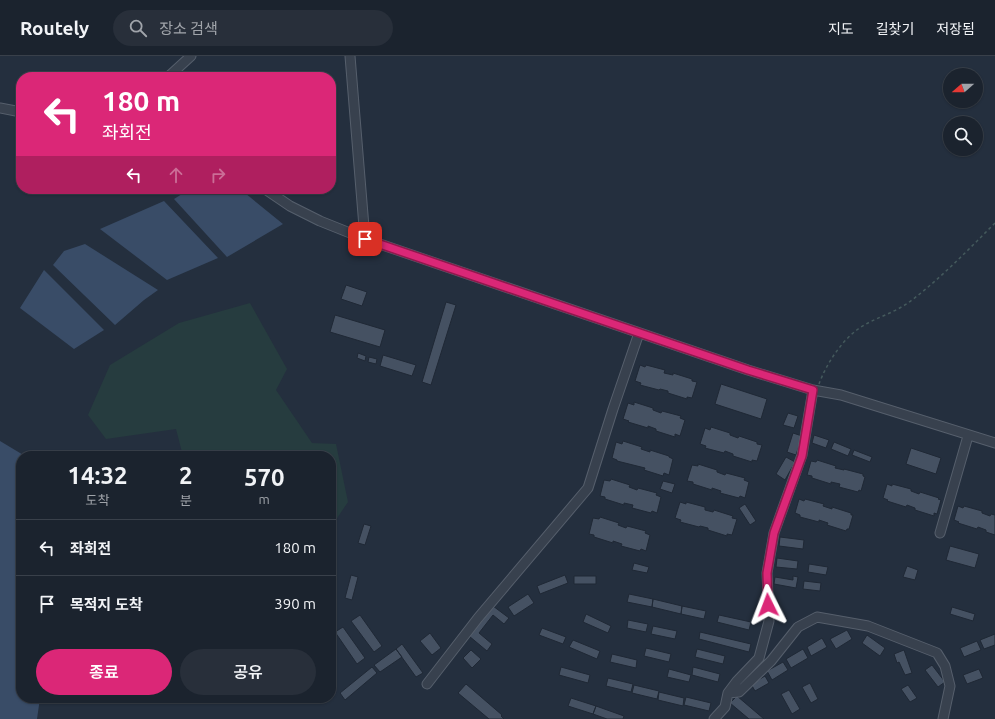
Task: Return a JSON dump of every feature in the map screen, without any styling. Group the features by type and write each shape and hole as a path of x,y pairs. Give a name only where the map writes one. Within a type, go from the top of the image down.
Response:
{"street":[{"path":"173,72 191,56"},
{"path":"350,56 365,239"},
{"path":"0,108 16,111"},
{"path":"272,194 320,222 365,239 639,333 815,391 841,395 968,436 995,443"},
{"path":"427,684 478,618 588,488 612,409 639,333"},
{"path":"714,719 725,707 728,693 737,681 759,658 769,621 767,573 774,533 802,456 815,391"},
{"path":"940,533 968,436"},
{"path":"728,693 739,692 771,661 798,627 817,617 868,626 937,653 945,666 950,686 943,719"}],"path":[{"path":"815,391 828,365 855,332 866,324 886,316 910,301 965,255 995,223"}],"green space":[{"path":"250,303 287,369 276,390 312,443 336,444 348,502 336,520 336,451 182,451 176,429 106,439 88,415 110,365 179,323"}],"water":[{"path":"182,194 246,194 283,224 227,257 174,199"},
{"path":"164,201 218,258 167,280 100,229"},
{"path":"85,244 158,290 115,325 53,265 64,251"},
{"path":"44,270 104,330 74,349 20,308"},
{"path":"0,441 17,451 16,703 39,703 37,719 0,719"}],"building":[{"path":"346,285 367,292 362,306 341,299"},
{"path":"446,302 456,305 431,385 422,382"},
{"path":"335,315 385,330 380,347 330,332"},
{"path":"358,353 366,356 365,361 357,358"},
{"path":"383,355 416,365 412,376 380,366"},
{"path":"369,357 377,359 376,364 368,362"},
{"path":"640,365 665,370 664,373 673,375 673,373 697,382 692,398 687,397 687,399 668,393 668,391 640,385 641,383 635,381"},
{"path":"721,384 767,399 761,419 715,404"},
{"path":"634,402 653,408 653,410 661,413 662,411 681,416 680,418 685,420 680,436 675,434 675,437 656,431 656,429 648,426 648,428 623,419 628,403 634,405"},
{"path":"788,413 798,416 794,428 783,425"},
{"path":"711,427 730,433 730,435 738,438 739,436 762,445 757,461 752,460 752,462 733,456 733,454 725,451 724,453 705,448 706,446 700,444 705,428 710,430"},
{"path":"793,433 802,436 796,455 787,452"},
{"path":"814,435 829,440 826,448 812,443"},
{"path":"623,441 642,447 641,449 650,452 650,450 669,456 673,459 669,475 664,473 663,476 644,470 645,468 617,461 612,458 616,442 622,444"},
{"path":"834,442 851,449 848,456 831,449"},
{"path":"911,448 941,458 936,474 906,464"},
{"path":"854,450 872,457 870,462 852,455"},
{"path":"786,457 795,462 785,480 776,474"},
{"path":"817,460 836,466 835,468 863,474 865,477 861,491 859,490 858,492 839,487 840,484 831,482 831,484 807,475 811,461 816,462"},
{"path":"698,464 717,470 717,472 725,475 726,473 745,478 744,480 749,482 745,498 720,493 721,491 712,488 712,490 687,481 692,465 698,466"},
{"path":"611,479 630,485 629,487 637,490 638,488 657,493 656,495 661,497 657,513 632,508 633,505 624,503 624,505 600,496 604,480 610,481"},
{"path":"663,481 675,484 672,493 660,489"},
{"path":"887,484 911,489 911,491 919,494 920,492 939,498 938,499 941,500 937,514 934,513 934,516 915,510 915,508 907,505 906,507 887,501 888,500 883,498"},
{"path":"799,499 824,504 823,506 832,509 832,507 851,513 851,515 853,515 849,529 846,531 827,525 828,523 819,520 819,522 800,517 800,515 795,513"},
{"path":"680,502 705,507 705,510 713,512 714,510 733,516 732,518 737,519 732,535 727,534 727,536 708,530 708,528 680,522 681,520 675,518"},
{"path":"745,504 756,521 750,525 739,508"},
{"path":"958,506 963,508 964,506 982,511 982,513 990,516 991,514 995,515 995,535 978,527 977,529 958,523 959,522 954,520"},
{"path":"600,517 619,523 618,525 626,528 627,526 646,531 645,533 650,535 646,551 621,546 622,544 613,541 613,543 589,534 593,518 599,519"},
{"path":"364,524 371,526 365,545 358,543"},
{"path":"780,537 804,540 803,549 779,546"},
{"path":"950,546 979,554 975,568 946,560"},
{"path":"777,558 798,561 797,569 776,567"},
{"path":"634,563 649,567 647,573 632,570"},
{"path":"809,564 828,567 826,575 808,572"},
{"path":"907,566 918,570 915,580 903,577"},
{"path":"351,575 358,577 352,600 345,598"},
{"path":"565,575 568,583 540,594 537,586"},
{"path":"574,576 596,576 596,584 574,584"},
{"path":"793,576 798,577 796,588 774,584 775,577 793,580"},
{"path":"804,581 821,583 820,591 803,589"},
{"path":"528,594 534,603 514,616 508,607"},
{"path":"629,594 653,599 652,607 627,602"},
{"path":"653,599 682,606 681,614 652,607"},
{"path":"493,606 509,618 504,624 493,615 479,633 492,644 487,651 469,636"},
{"path":"682,606 706,611 704,619 681,614"},
{"path":"952,607 975,614 973,621 950,614"},
{"path":"586,614 611,626 608,633 583,622"},
{"path":"360,615 382,646 374,652 351,621"},
{"path":"719,615 751,622 749,630 717,622"},
{"path":"628,620 648,624 646,632 627,628"},
{"path":"653,626 677,631 675,639 651,634"},
{"path":"343,627 365,658 357,664 336,631"},
{"path":"542,628 566,637 563,644 539,635"},
{"path":"847,630 852,639 836,649 830,639"},
{"path":"700,632 751,644 749,652 699,639"},
{"path":"430,633 441,648 432,655 420,641"},
{"path":"995,634 995,645 984,649 980,640"},
{"path":"867,635 885,648 880,656 862,643"},
{"path":"822,638 827,647 811,656 807,647"},
{"path":"573,640 600,651 597,659 569,647"},
{"path":"977,641 981,650 964,657 960,648"},
{"path":"402,644 423,673 416,677 396,649"},
{"path":"646,648 671,654 669,662 644,656"},
{"path":"396,649 402,657 380,672 374,665"},
{"path":"697,649 725,656 723,664 695,657"},
{"path":"803,649 808,658 791,668 786,659"},
{"path":"471,650 481,659 472,668 463,658"},
{"path":"904,650 912,673 905,675 899,662 897,663 894,654"},
{"path":"612,654 637,660 636,668 610,662"},
{"path":"783,662 788,670 772,680 767,671"},
{"path":"932,665 945,682 938,687 925,670"},
{"path":"372,667 377,673 345,700 340,693"},
{"path":"561,667 590,675 588,683 559,675"},
{"path":"693,667 720,674 718,682 692,675"},
{"path":"669,669 691,675 689,682 667,677"},
{"path":"979,669 983,678 967,684 963,675"},
{"path":"765,676 769,683 755,691 751,684"},
{"path":"608,678 633,684 631,692 606,686"},
{"path":"810,683 818,699 811,703 802,687"},
{"path":"466,684 502,715 501,716 504,719 489,719 458,693"},
{"path":"634,685 659,691 657,699 632,693"},
{"path":"908,685 917,698 910,702 901,689"},
{"path":"789,690 800,709 792,714 781,694"},
{"path":"659,692 684,698 683,706 658,700"},
{"path":"737,696 764,719 749,719 730,703"},
{"path":"686,697 711,703 709,711 684,705"},
{"path":"571,698 596,706 593,714 568,706"},
{"path":"596,706 624,716 623,719 607,719 593,714"}],"route":[{"path":"365,239 748,370 813,390 802,456 774,533 767,573 768,605"}]}
